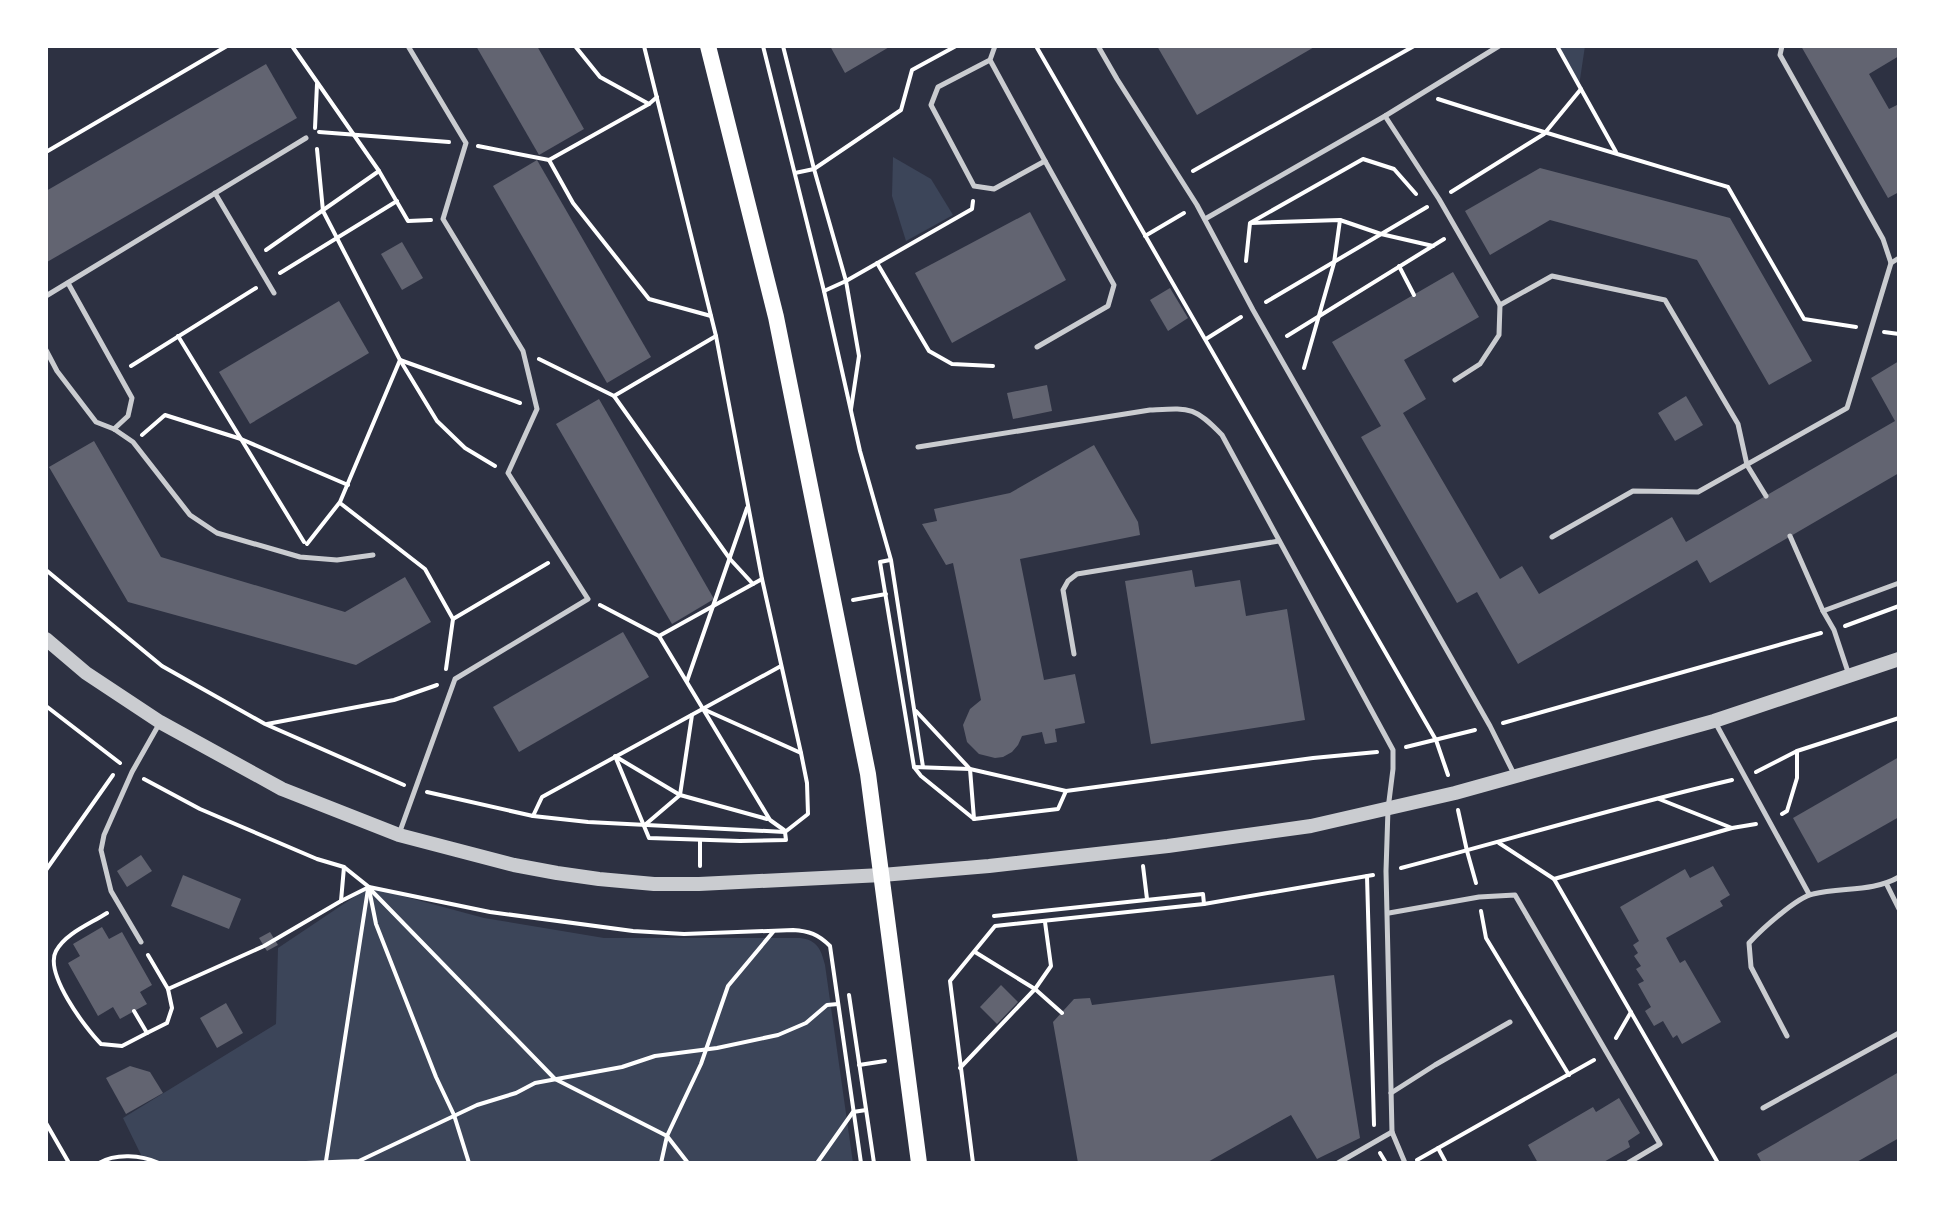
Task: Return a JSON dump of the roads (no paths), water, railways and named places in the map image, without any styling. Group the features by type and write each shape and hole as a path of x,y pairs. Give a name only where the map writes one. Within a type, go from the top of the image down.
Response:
{"main road":[{"path":"708,46 776,317 868,774 919,1163"}],"street":[{"path":"46,639 86,673 160,722 282,789 399,835 514,865 599,879 654,884 882,875 989,866 1311,826 1516,777 1714,721 1899,659"}],"lane":[{"path":"399,835 455,679 588,599 508,473 537,409 523,351 443,219 466,143 408,46"},
{"path":"995,46 990,60 938,87 931,105 974,186 994,189 1045,161"},
{"path":"1098,46 1197,205 1516,777"},
{"path":"1205,219 1385,116 1499,46"},
{"path":"1552,537 1633,491 1698,492 1847,408 1891,263 1883,239 1780,55 1782,46"},
{"path":"990,60 1114,285 1108,306 1037,347"},
{"path":"1385,116 1439,199 1500,305 1499,335 1480,364 1455,380"},
{"path":"46,296 306,138"},
{"path":"215,193 274,293"},
{"path":"1891,263 1899,258"},
{"path":"1500,305 1552,276 1665,300 1738,424 1747,465 1766,496"},
{"path":"68,283 132,398 128,416 114,429"},
{"path":"46,350 57,371 96,422 114,429 133,442 190,515 217,533 300,557 337,560 373,555"},
{"path":"918,447 1150,410 1183,408 1203,416 1222,435 1393,750 1386,871 1392,1132 1408,1163"},
{"path":"1790,536 1834,630 1850,676"},
{"path":"1074,654 1063,590 1077,574 1279,541"},
{"path":"1823,611 1899,583"},
{"path":"1714,721 1809,894"},
{"path":"141,942 111,891 101,850 104,835 132,772 160,722"},
{"path":"1787,1036 1751,967 1749,943 1763,927 1809,894 1887,885 1899,877"},
{"path":"1887,885 1899,909"},
{"path":"1389,913 1479,897 1515,895 1660,1144 1628,1163"},
{"path":"1391,1093 1510,1022"},
{"path":"1763,1108 1899,1033"},
{"path":"1338,1163 1392,1132"}]}
